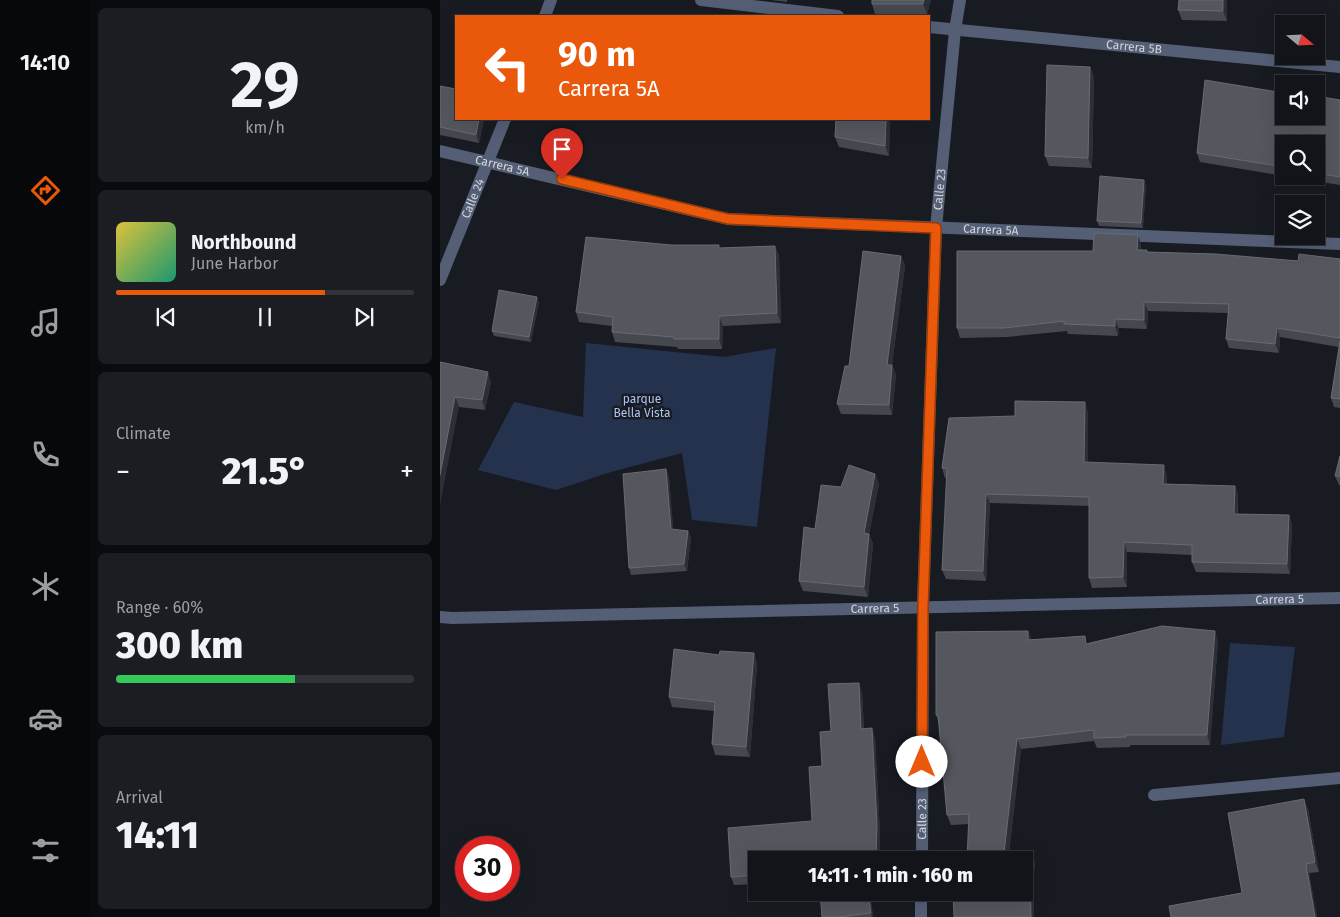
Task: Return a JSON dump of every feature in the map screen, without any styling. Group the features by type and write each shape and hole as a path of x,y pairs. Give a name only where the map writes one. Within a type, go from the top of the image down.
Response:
{"street":[{"path":"545,15 552,0"},
{"path":"701,0 829,15"},
{"name":"Calle 23","path":"922,851 923,606 936,228 955,30 960,0"},
{"name":"Carrera 5B","path":"930,27 1340,67"},
{"name":"Calle 24","path":"440,280 505,120"},
{"name":"Carrera 5A","path":"440,150 728,219 1340,244"},
{"name":"Carrera 5","path":"440,617 1340,598"},
{"path":"1154,795 1340,778"},
{"path":"921,901 921,917"}],"green space":[{"name":"parque Bella Vista","path":"586,343 724,357 776,348 757,527 692,520 682,453 611,472 556,490 478,470 514,402 583,417"},
{"path":"1230,643 1295,647 1284,737 1221,745"}],"building":[{"path":"872,0 924,0 923,4 872,4"},
{"path":"1179,0 1223,0 1223,11 1178,10"},
{"path":"1047,65 1090,67 1088,158 1045,156"},
{"path":"1205,80 1275,92 1275,125 1325,125 1325,98 1340,100 1340,177 1325,174 1325,135 1275,135 1275,166 1197,153"},
{"path":"440,86 455,89 455,120 479,120 476,135 440,127"},
{"path":"836,120 886,120 885,146 835,137"},
{"path":"1100,176 1144,180 1141,223 1097,221"},
{"path":"1094,233 1138,235 1137,250 1147,250 1147,252 1216,254 1298,261 1299,254 1340,259 1340,338 1277,328 1275,344 1226,339 1229,304 1144,302 1144,320 1115,319 1115,326 1064,324 1064,321 1004,328 957,328 957,251 1093,251"},
{"path":"586,237 671,245 719,245 719,248 775,246 777,313 719,316 719,339 674,339 674,337 612,332 613,317 576,312"},
{"path":"863,251 901,256 887,365 892,365 889,405 837,404 845,366 849,366"},
{"path":"499,290 537,297 529,337 492,331"},
{"path":"1340,341 1340,399 1331,398"},
{"path":"440,362 488,372 482,400 455,397 440,475"},
{"path":"1015,401 1085,402 1084,462 1164,465 1163,484 1235,486 1234,514 1289,515 1287,564 1192,562 1192,545 1124,542 1123,577 1089,578 1089,497 986,494 983,571 942,570 947,468 942,468 949,418 1015,416"},
{"path":"1340,456 1340,476 1335,476"},
{"path":"849,465 875,474 864,533 869,534 864,587 799,581 804,527 815,529 821,485 841,487"},
{"path":"666,469 671,529 688,531 684,564 629,568 623,474"},
{"path":"1162,626 1215,631 1207,735 1126,735 1126,737 1094,738 1094,730 1017,739 1004,851 967,851 969,814 947,815 938,715 936,715 936,632 1028,631 1028,640 1085,636 1086,644"},
{"path":"674,649 719,655 720,651 754,653 746,747 712,744 715,702 669,697"},
{"path":"859,683 861,729 872,728 877,825 876,851 748,851 748,876 731,877 728,828 812,821 809,767 822,766 820,732 831,731 828,684"},
{"path":"1304,799 1315,862 1306,864 1315,917 1171,917 1169,906 1242,893 1228,813"},
{"path":"821,901 869,901 871,913 822,917"},
{"path":"953,901 1031,901 1031,917 954,917"}],"route":[{"path":"562,179 728,219 936,228 923,606 922,762"}]}
